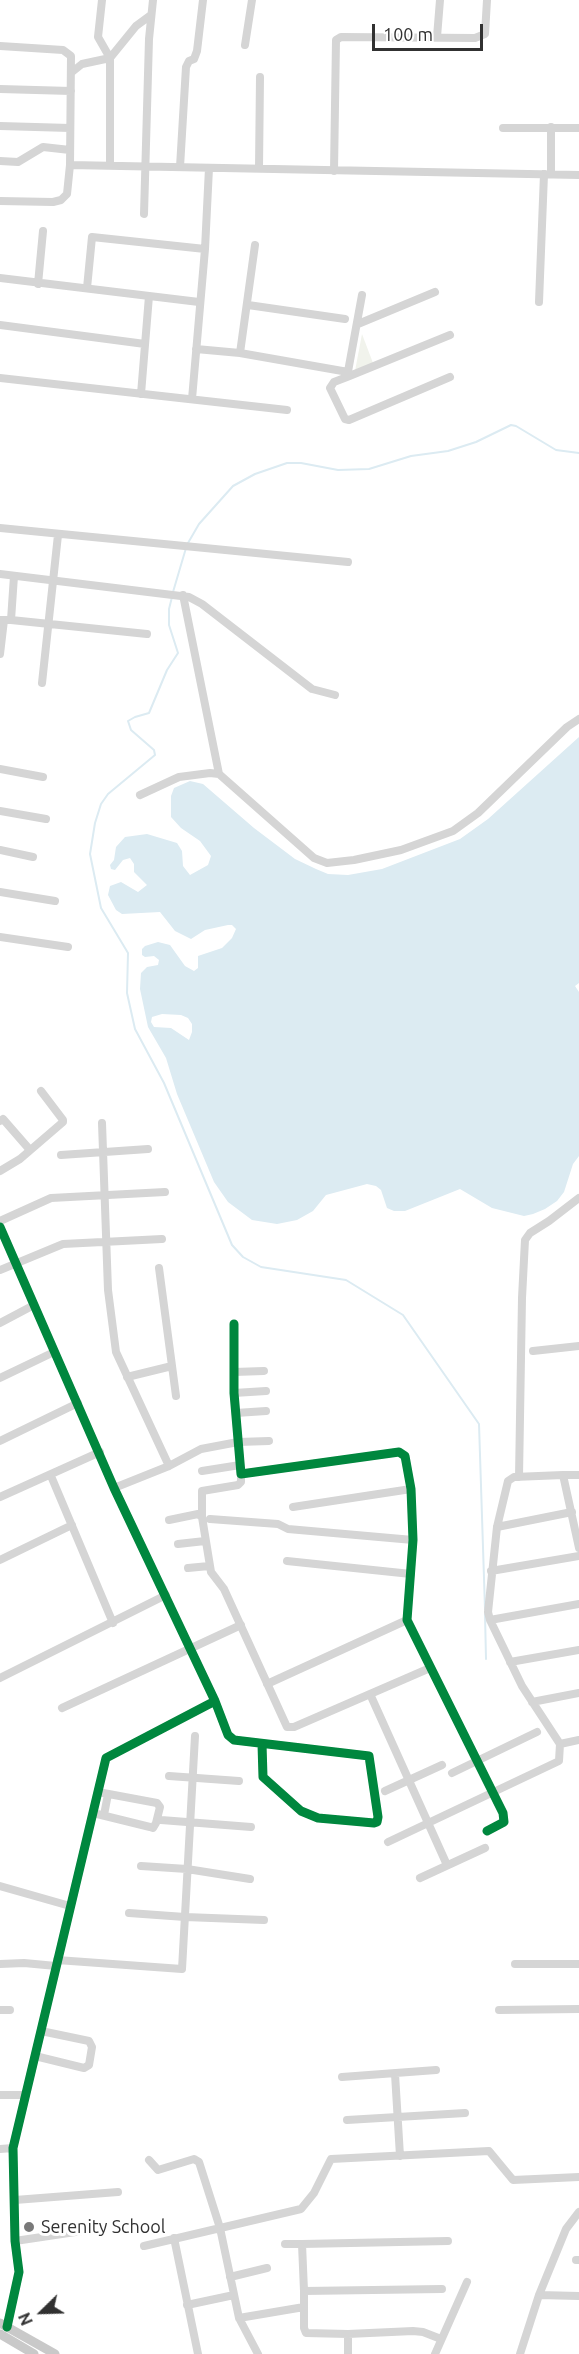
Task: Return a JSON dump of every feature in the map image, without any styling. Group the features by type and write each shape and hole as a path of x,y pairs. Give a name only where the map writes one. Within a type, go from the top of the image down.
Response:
{"main road":[{"path":"2,2328 33,2350 55,2354"}],"street":[{"path":"102,0 98,37 110,58 110,166"},
{"path":"144,214 144,167 153,0"},
{"path":"180,167 186,67 189,61 194,59 197,51 203,0"},
{"path":"245,45 252,0"},
{"path":"437,37 440,0"},
{"path":"334,171 336,40 341,37 476,38 485,34 488,0"},
{"path":"72,72 82,64 110,58 135,26 151,15"},
{"path":"0,46 63,50 71,56 72,72 67,195 53,202 0,201"},
{"path":"259,168 260,77"},
{"path":"0,89 71,91"},
{"path":"0,126 70,128"},
{"path":"539,302 550,127"},
{"path":"503,128 579,128"},
{"path":"0,161 18,162 43,147 70,150"},
{"path":"70,165 579,175"},
{"path":"192,399 205,249 209,168"},
{"path":"38,284 43,231"},
{"path":"87,288 92,237 205,249"},
{"path":"240,353 255,244"},
{"path":"0,278 199,302"},
{"path":"358,324 435,292"},
{"path":"348,374 362,295"},
{"path":"141,394 149,296"},
{"path":"248,306 345,319"},
{"path":"0,325 145,344"},
{"path":"450,335 348,374 334,382 330,388 343,417 349,420 450,377"},
{"path":"196,349 240,353 348,374"},
{"path":"0,378 287,410"},
{"path":"0,528 348,562"},
{"path":"42,683 58,535"},
{"path":"0,574 183,595 202,604 312,689 335,695"},
{"path":"0,654 14,576"},
{"path":"183,595 219,774 314,858 327,863 401,850 453,831 478,813 567,727 579,719"},
{"path":"5,620 147,634"},
{"path":"0,769 43,777"},
{"path":"140,795 179,777 219,774"},
{"path":"0,811 46,819"},
{"path":"0,850 33,857"},
{"path":"0,892 55,901"},
{"path":"0,937 68,947"},
{"path":"0,1171 30,1150 63,1121 40,1091"},
{"path":"1,1118 30,1150"},
{"path":"102,1123 108,1290 116,1352 169,1466"},
{"path":"61,1155 148,1149"},
{"path":"0,1221 51,1198 165,1192"},
{"path":"519,1477 525,1240 530,1233 579,1198"},
{"path":"0,1227 114,1488 166,1595 231,1739 369,1756 377,1822 374,1824 318,1818 301,1811 263,1777 262,1744"},
{"path":"0,1270 63,1244 162,1239"},
{"path":"159,1268 176,1396"},
{"path":"0,1323 34,1305"},
{"path":"234,1324 234,1393 241,1482 238,1485 202,1491 209,1566 224,1589 287,1727 294,1727 430,1668"},
{"path":"532,1351 579,1346"},
{"path":"0,1378 54,1352"},
{"path":"127,1377 172,1365"},
{"path":"234,1372 264,1371"},
{"path":"234,1393 266,1391"},
{"path":"0,1441 78,1403"},
{"path":"236,1413 266,1411"},
{"path":"114,1488 169,1466 201,1449 238,1442 269,1442"},
{"path":"0,1497 100,1452"},
{"path":"241,1474 399,1452 405,1456 411,1489 413,1540 407,1620 505,1819 487,1832"},
{"path":"202,1472 240,1465"},
{"path":"388,1842 559,1761 560,1744 532,1702 510,1662 488,1611 497,1527 507,1481 519,1477 579,1474"},
{"path":"563,1475 573,1512 579,1548"},
{"path":"51,1476 112,1623"},
{"path":"293,1507 411,1489"},
{"path":"497,1527 573,1512"},
{"path":"169,1520 198,1514 206,1518 278,1524 288,1529 413,1540"},
{"path":"0,1560 72,1525"},
{"path":"178,1544 206,1541"},
{"path":"492,1571 579,1556"},
{"path":"287,1562 411,1574"},
{"path":"188,1568 209,1566"},
{"path":"0,1678 166,1595"},
{"path":"490,1620 579,1604"},
{"path":"267,1684 407,1620"},
{"path":"62,1708 241,1625"},
{"path":"510,1662 579,1650"},
{"path":"532,1702 579,1693"},
{"path":"370,1694 447,1865"},
{"path":"2,2328 19,2272 15,2241 14,2148 106,1758 215,1701"},
{"path":"452,1773 537,1732"},
{"path":"0,1964 56,1963 182,1968 195,1736"},
{"path":"560,1744 579,1740"},
{"path":"385,1791 442,1765"},
{"path":"169,1776 238,1781"},
{"path":"93,1812 153,1827 160,1807 157,1803 98,1792"},
{"path":"104,1815 108,1794"},
{"path":"95,1803 106,1805"},
{"path":"161,1820 251,1827"},
{"path":"420,1878 485,1848"},
{"path":"141,1866 187,1869 250,1879"},
{"path":"0,1886 70,1906"},
{"path":"129,1913 264,1920"},
{"path":"515,1964 579,1964"},
{"path":"500,2010 579,2009"},
{"path":"0,2010 10,2010"},
{"path":"35,2056 84,2068 89,2064 92,2047 89,2041 41,2031"},
{"path":"342,2077 436,2070"},
{"path":"395,2074 400,2156"},
{"path":"0,2095 26,2095"},
{"path":"347,2120 465,2113"},
{"path":"0,2149 14,2148"},
{"path":"144,2246 301,2210 314,2193 331,2159 489,2151 513,2180 579,2177"},
{"path":"149,2160 158,2170 194,2159 198,2160 219,2228 239,2318 258,2354"},
{"path":"15,2200 118,2192"},
{"path":"520,2354 538,2295 566,2229 579,2212"},
{"path":"15,2241 82,2230"},
{"path":"174,2238 198,2354"},
{"path":"285,2244 448,2241"},
{"path":"302,2244 306,2333 413,2331 441,2339"},
{"path":"230,2277 267,2268"},
{"path":"435,2354 467,2282"},
{"path":"304,2291 442,2289"},
{"path":"187,2305 234,2295"},
{"path":"538,2295 579,2296"},
{"path":"239,2318 304,2307"},
{"path":"348,2334 348,2354"}],"shaded area":[{"path":"362,334 373,363 355,371"},
{"path":"579,737 579,983 575,986 579,992 579,1156 573,1164 564,1192 557,1201 545,1209 524,1216 492,1208 460,1189 405,1211 394,1211 387,1208 381,1190 367,1184 326,1195 313,1211 297,1220 277,1224 252,1220 228,1202 214,1182 177,1094 166,1058 148,1027 140,989 141,973 147,967 158,965 159,960 154,956 142,955 142,949 145,946 158,942 170,945 185,966 194,971 198,968 198,956 222,948 232,938 236,929 228,925 205,930 191,939 175,931 160,912 122,914 116,910 108,895 110,886 121,882 138,892 147,885 134,872 134,864 130,858 123,860 115,870 111,869 110,865 114,860 116,847 125,837 147,834 177,843 182,851 183,866 190,875 208,865 211,856 200,841 181,828 171,817 171,796 174,788 190,781 203,784 254,828 295,859 328,874 348,875 382,869 460,839 488,819","holes":["162,1014 181,1015 188,1018 192,1024 189,1040 171,1028 154,1027 151,1022 152,1017"]}],"waterway":[{"path":"188,543 199,524 233,486 255,474 287,463 301,463 338,470 369,469 411,456 448,451 476,442 511,425 556,450 579,453"},
{"path":"173,592 186,548"},
{"path":"172,597 169,625 178,653 167,670 149,713 128,721 131,730 154,750 155,755 108,794 101,804 90,854 101,908 128,953 127,993 135,1029 164,1083 232,1245 243,1257 261,1267 346,1280 403,1315 479,1424 485,1609"},
{"path":"485,1614 486,1659"}],"cycle path":[{"path":"0,1227 114,1488 215,1701 228,1735 234,1740 369,1756 377,1822 318,1818 301,1811 263,1777 262,1744"},
{"path":"234,1324 234,1393 241,1474 399,1452 405,1456 411,1489 413,1540 407,1620 503,1813 504,1822 487,1831"},
{"path":"7,2327 19,2272 15,2241 13,2148 106,1758 215,1701"}],"place":[{"name":"Serenity School","path":"29,2227"}]}
